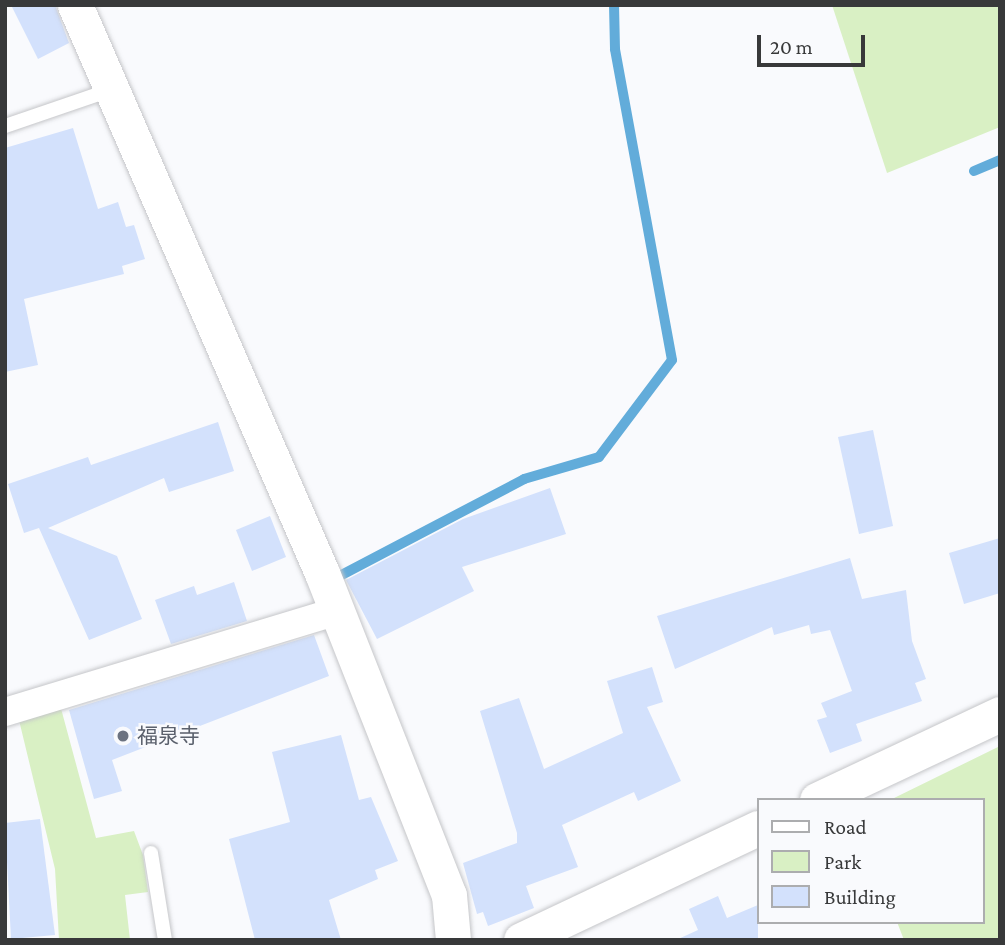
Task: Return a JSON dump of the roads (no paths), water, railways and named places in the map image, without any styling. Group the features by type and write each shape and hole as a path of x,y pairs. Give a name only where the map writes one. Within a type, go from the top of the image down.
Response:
{"street":[{"path":"75,5 116,88 337,611 449,895 453,940"},
{"path":"5,712 337,611"},
{"path":"821,798 1000,714"},
{"path":"521,940 757,828"}],"lane":[{"path":"5,126 116,88"},
{"path":"151,853 165,940"}],"waterway":[{"path":"332,580 524,479 599,457 672,360 615,49 614,5"},
{"path":"974,171 1000,160"}],"place":[{"name":"福泉寺","path":"123,736"}]}
